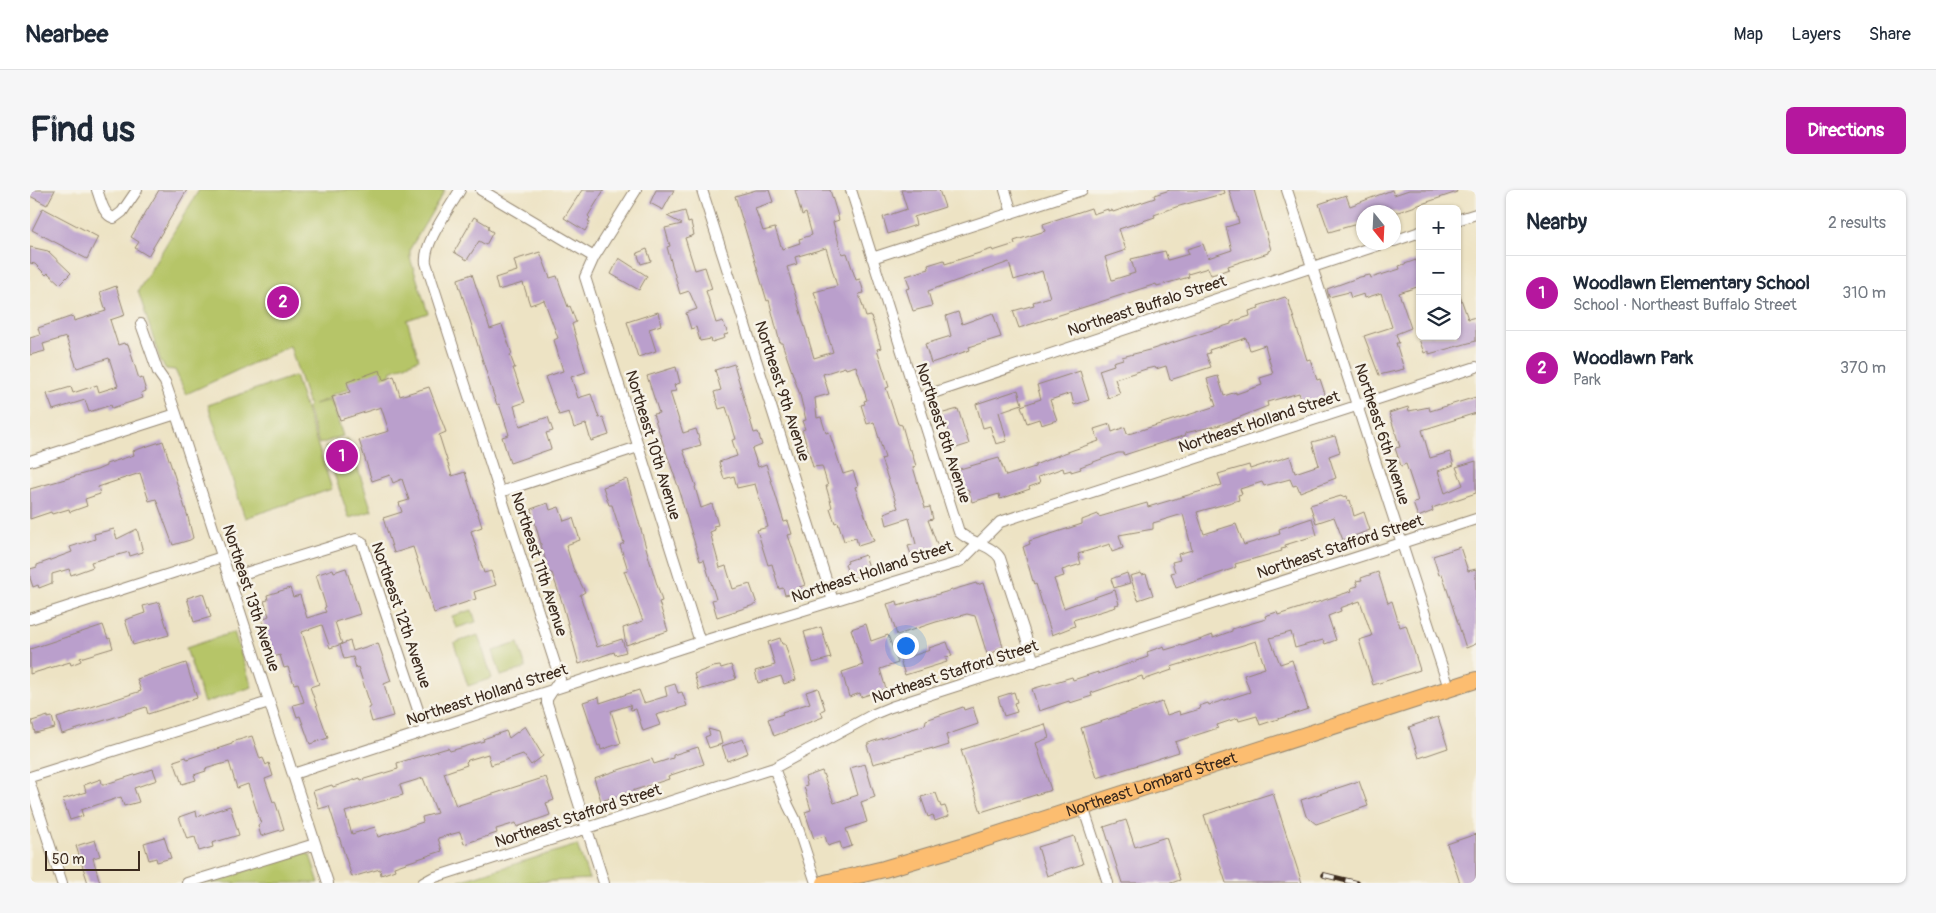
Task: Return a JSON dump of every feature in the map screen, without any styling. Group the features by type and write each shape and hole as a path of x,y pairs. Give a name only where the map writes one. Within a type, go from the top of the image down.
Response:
{"main road":[{"name":"Northeast Lombard Street","path":"825,883 930,856 1476,680"}],"street":[{"path":"98,190 105,212 114,218 122,212 137,190"},
{"name":"Northeast 11th Avenue","path":"460,190 425,257 560,679 547,699 547,703 604,883"},
{"path":"481,190 594,257"},
{"name":"Northeast 10th Avenue","path":"636,190 594,257 585,277 700,642"},
{"name":"Northeast 9th Avenue","path":"702,190 833,601"},
{"name":"Northeast 8th Avenue","path":"851,190 959,532 963,536 996,552 1000,558 1034,662"},
{"path":"1005,190 1012,213"},
{"path":"872,258 1082,190"},
{"name":"Northeast 6th Avenue","path":"1287,190 1449,688"},
{"path":"1461,219 1476,214"},
{"path":"1401,239 1416,233"},
{"name":"Northeast Buffalo Street","path":"916,399 1365,250"},
{"name":"Northeast 13th Avenue","path":"141,324 158,372 165,382 176,414 328,883"},
{"name":"Northeast Holland Street","path":"293,774 700,642 956,563 962,560 1000,522 1476,367"},
{"path":"30,460 176,414"},
{"path":"500,492 638,447"},
{"name":"Northeast Stafford Street","path":"423,883 432,878 774,768 874,714 1476,519"},
{"name":"Northeast 12th Avenue","path":"229,578 356,538 362,542 366,549 425,731"},
{"path":"30,619 222,557"},
{"path":"30,776 269,702"},
{"path":"774,768 788,806 795,819 816,883"},
{"path":"30,784 62,883"},
{"path":"1083,807 1108,883"},
{"path":"187,883 315,844"}],"green space":[{"path":"199,190 445,190 410,249 410,258 428,313 407,320 419,359 391,371 392,374 331,395 331,398 314,404 331,400 343,436 319,444 290,346 186,394 175,370 166,369 161,362 138,291"},
{"path":"295,376 332,489 245,518 208,405"},
{"path":"348,439 372,511 349,518 325,447"},
{"path":"472,610 476,622 456,628 452,616"},
{"path":"234,632 252,687 204,703 186,648"},
{"path":"478,635 492,678 468,686 454,643"},
{"path":"518,643 526,668 501,676 493,651"},
{"path":"577,845 589,879 516,883 453,883"},
{"path":"305,853 310,855 319,883 203,883"}],"building":[{"path":"30,190 55,190 47,205 30,196"},
{"path":"159,190 187,190 148,256 135,248 139,242 131,237"},
{"path":"582,190 604,190 588,216 590,218 588,221 590,222 585,231 564,218"},
{"path":"656,190 674,190 663,210 650,203"},
{"path":"756,190 769,190 773,202 755,208 763,231 775,228 782,249 800,243 799,239 812,235 806,213 802,215 795,190 830,190 839,220 833,222 842,254 847,253 856,280 860,279 864,293 859,294 866,317 871,316 881,348 877,349 889,387 886,388 898,424 902,425 909,450 911,450 916,466 913,467 925,508 930,507 933,519 928,520 940,552 913,560 908,546 916,544 909,518 887,525 884,513 898,508 881,459 885,458 874,422 867,424 861,405 865,404 864,401 867,400 856,366 846,369 845,367 823,374 829,394 815,398 817,418 821,417 826,433 829,432 843,474 853,471 858,486 855,487 874,541 858,546 856,538 844,541 838,522 835,523 830,508 832,507 826,486 828,486 822,466 813,467 802,430 805,429 802,421 806,420 800,395 782,343 780,343 769,300 767,301 735,196","holes":["826,248 837,286 814,292 833,352 814,358 787,267 797,264 795,257"]},
{"path":"901,190 939,190 945,207 914,217 916,225 888,234 883,217 907,209"},
{"path":"1170,190 1224,190 1225,193 1176,207 1154,215 1155,217 1119,229 1126,250 1105,257 1112,280 1135,273 1131,259 1165,251 1168,260 1189,254 1187,249 1203,244 1208,258 1232,250 1226,227 1239,223 1229,190 1254,190 1271,250 1268,253 1228,266 1229,269 1218,273 1211,275 1208,268 1188,274 1189,277 1157,286 1156,284 1019,328 1013,311 1034,305 1033,302 1050,297 1042,271 1014,280 1009,262 928,291 932,306 913,311 906,289 910,288 906,276 929,269 928,265 944,260 945,264 992,249 993,251 1015,244 1014,241 1045,231 1043,224 1091,208 1093,214 1108,209 1108,211 1112,210 1113,212 1155,198 1154,195"},
{"path":"1392,190 1394,195 1409,190 1456,190 1457,192 1401,211 1401,205 1356,205 1356,224 1329,232 1319,204 1346,195 1350,206"},
{"path":"43,208 98,237 87,259 32,230"},
{"path":"685,211 688,223 691,222 694,235 685,238 695,270 705,267 712,289 706,291 716,323 723,321 728,334 724,335 725,338 712,342 711,339 700,341 696,327 691,329 686,313 697,309 689,291 680,294 667,247 670,246 665,228 682,224 667,216"},
{"path":"474,217 489,226 488,229 493,232 486,245 479,241 467,260 454,252"},
{"path":"30,247 48,251 71,273 60,284 48,273 46,275 35,264 30,263"},
{"path":"647,249 651,261 641,264 637,253"},
{"path":"540,252 550,278 557,276 568,307 570,306 576,322 572,324 586,372 571,377 578,398 591,394 599,418 603,417 609,435 591,441 586,424 574,428 569,412 559,415 545,377 563,371 554,340 558,338 544,300 530,305 523,283 498,290 495,278 517,271 514,260"},
{"path":"619,258 647,276 639,290 611,274"},
{"path":"1416,260 1416,287 1399,293 1411,328 1396,334 1399,343 1396,343 1404,369 1379,375 1364,336 1392,327 1381,293 1365,298 1364,294 1351,298 1349,292 1329,297 1327,289 1360,277 1370,275 1371,278 1400,269 1399,266"},
{"path":"472,274 490,329 502,325 512,354 510,355 515,368 513,368 525,402 514,406 520,426 548,417 553,431 546,433 551,449 510,463 502,437 509,435 507,428 499,404 497,405 459,285 458,279"},
{"path":"116,286 125,315 110,320 118,345 128,344 139,379 142,378 146,391 141,393 143,398 112,408 111,405 89,412 85,400 53,410 47,394 71,387 73,393 97,385 99,392 118,386 109,358 77,368 66,337 43,344 45,351 30,355 30,338 40,335 38,328 73,316 74,321 106,311 100,292"},
{"path":"1285,297 1288,300 1307,360 1310,359 1317,380 1320,379 1326,397 1303,405 1299,393 1267,402 1268,406 1220,425 1185,433 1186,435 1124,455 1123,453 1118,453 1071,472 1071,470 1064,472 1063,468 1038,477 1040,483 1029,487 1030,489 1000,499 999,494 972,502 968,489 963,491 956,470 999,458 1006,476 1035,467 1035,465 1059,455 1099,441 1094,429 1110,424 1112,432 1125,427 1127,434 1216,406 1207,379 1218,376 1224,396 1262,385 1260,378 1273,374 1265,345 1250,350 1246,338 1209,350 1210,353 1206,354 1211,367 1170,380 1166,366 1146,369 1115,379 1120,394 1108,398 1099,370 1114,365 1113,362 1123,359 1122,357 1231,324 1231,322 1250,316 1249,311 1259,308 1258,306"},
{"path":"1461,299 1468,319 1476,317 1476,341 1429,354 1429,351 1424,353 1419,340 1461,340"},
{"path":"658,312 661,325 649,329 656,351 638,357 627,322"},
{"path":"958,312 962,324 993,313 1001,337 969,347 970,350 931,363 925,344 951,336 946,316"},
{"path":"734,364 754,433 758,432 762,445 752,449 758,467 766,464 784,522 788,521 792,534 788,535 805,585 797,588 798,592 785,595 783,588 779,589 772,564 768,565 757,530 768,527 755,484 737,488 734,476 724,479 719,462 737,456 732,440 736,439 726,407 719,409 714,392 721,390 715,370"},
{"path":"676,367 680,383 674,385 676,391 670,392 683,433 696,429 701,445 683,450 696,486 701,508 712,504 718,525 713,526 715,530 710,532 720,568 726,566 733,589 750,584 757,604 717,617 712,600 716,599 704,560 700,561 681,495 653,414 659,413 647,376"},
{"path":"380,370 383,380 394,376 400,396 429,387 446,432 439,435 452,476 465,472 482,527 471,531 484,573 491,571 496,585 474,592 476,599 434,613 413,547 394,553 383,518 402,512 399,503 409,500 402,479 393,483 390,475 372,481 359,440 389,431 381,407 340,420 332,397 350,392 347,382"},
{"path":"1080,371 1089,400 1074,405 1071,393 1050,400 1057,420 1041,425 1039,419 1027,423 1021,406 1041,399 1037,385"},
{"path":"1018,390 1022,404 999,412 1007,441 996,444 990,426 983,428 976,404"},
{"path":"1476,397 1476,413 1422,430 1430,458 1450,452 1454,465 1438,471 1445,493 1463,485 1456,467 1476,461 1476,493 1432,508 1433,511 1418,517 1413,503 1418,502 1416,494 1406,464 1401,466 1395,448 1400,447 1389,413 1408,407 1409,411 1429,407 1430,411"},
{"path":"958,409 969,444 953,449 940,414"},
{"path":"1335,436 1340,452 1329,456 1336,478 1300,492 1297,485 1293,486 1290,479 1264,486 1262,482 1240,489 1242,494 1238,495 1239,500 1197,512 1204,534 1236,524 1244,545 1280,534 1279,529 1312,518 1317,535 1285,545 1286,548 1281,549 1282,551 1235,564 1236,567 1232,569 1176,588 1171,573 1175,572 1172,562 1180,560 1178,554 1192,550 1183,514 1153,523 1153,529 1119,535 1123,548 1112,552 1110,544 1078,554 1081,564 1062,570 1064,576 1054,579 1064,608 1115,590 1119,604 1115,605 1116,607 1073,620 1075,626 1052,635 1023,547 1030,544 1029,541 1082,524 1082,520 1098,514 1099,517 1147,503 1148,507 1222,485 1218,474 1249,465 1250,469 1290,456 1295,473 1319,465 1312,442"},
{"path":"163,441 188,517 193,538 190,540 173,545 156,499 149,501 140,473 98,487 100,494 85,499 87,506 70,512 69,509 52,514 51,512 30,519 30,489 97,470 106,466 106,464 134,455 133,451"},
{"path":"627,479 662,601 659,602 668,631 626,645 623,628 643,621 624,571 628,570 620,545 624,543 612,505 609,505 603,487"},
{"path":"1347,496 1348,501 1350,500 1354,516 1364,512 1370,530 1343,540 1334,517 1316,523 1310,505"},
{"path":"548,503 550,510 559,507 564,521 573,518 580,540 566,545 573,568 585,592 580,595 597,647 622,639 626,652 615,655 614,652 579,664 562,602 552,573 549,573 531,509"},
{"path":"114,529 117,539 137,529 143,552 130,556 129,552 91,562 93,567 71,575 69,569 52,574 52,583 39,588 38,585 33,587 30,569 72,552 70,547 95,539 94,534"},
{"path":"1460,547 1468,571 1476,569 1476,644 1466,648 1442,574 1439,575 1433,556"},
{"path":"865,555 871,573 853,578 852,576 849,577 845,564 848,563 847,561"},
{"path":"346,568 360,614 335,622 342,644 330,648 322,625 302,632 319,684 310,687 328,738 310,744 300,716 297,717 293,705 304,702 298,683 294,684 288,667 284,668 280,655 270,658 267,649 271,648 262,619 269,616 264,601 268,600 267,595 290,588 293,597 300,595 307,618 326,612 316,575 333,569 334,572"},
{"path":"1378,572 1388,603 1392,601 1400,627 1406,625 1420,670 1373,685 1359,640 1372,636 1360,601 1340,608 1341,611 1328,616 1336,640 1325,644 1323,640 1295,648 1291,632 1270,638 1280,664 1292,660 1308,709 1260,725 1257,716 1239,721 1238,718 1217,725 1218,728 1175,742 1179,752 1097,778 1081,728 1162,702 1167,715 1179,711 1180,715 1200,709 1199,706 1208,703 1209,705 1250,692 1244,675 1265,668 1256,641 1171,667 1172,670 1143,680 1142,676 1091,693 1092,696 1039,711 1032,689 1072,677 1073,680 1098,672 1098,674 1148,657 1147,652 1164,646 1165,650 1213,635 1213,638 1232,631 1232,629 1266,619 1265,616 1277,612 1278,615 1352,591 1351,588 1358,586 1356,581"},
{"path":"1127,573 1130,583 1114,588 1111,579"},
{"path":"1141,573 1142,575 1146,574 1153,595 1138,600 1130,576"},
{"path":"976,583 977,585 983,583 996,622 1003,647 997,649 998,651 987,654 975,616 967,614 897,635 887,604 897,601 898,606"},
{"path":"203,593 211,617 194,622 187,598"},
{"path":"159,602 169,635 133,645 125,620 145,613 143,606"},
{"path":"866,624 871,641 888,635 898,663 880,669 886,689 861,697 860,693 849,697 842,672 863,665 851,629"},
{"path":"103,625 113,648 80,658 81,661 71,665 70,662 30,674 30,649"},
{"path":"821,627 831,658 813,663 804,632"},
{"path":"780,638 782,644 785,644 796,680 784,684 781,676 758,683 755,671 775,665 768,642"},
{"path":"350,641 353,651 378,643 391,681 384,684 393,716 372,722 368,708 371,707 358,667 356,668 353,657 344,659 340,645"},
{"path":"947,642 952,656 945,657 947,662 905,675 900,660"},
{"path":"186,663 197,698 148,714 146,707 62,734 57,718 141,691 137,679"},
{"path":"731,665 736,679 699,690 694,674 713,667 720,666 721,668"},
{"path":"675,684 678,693 682,692 687,706 656,715 660,725 643,731 636,709 631,710 630,705 611,711 621,743 601,750 583,702 599,697 600,703 639,690 644,703 667,696 665,687"},
{"path":"818,688 825,709 821,711 823,717 774,736 768,719 783,714 782,712 810,703 806,692"},
{"path":"1014,692 1017,702 1014,703 1017,712 1004,716 998,697"},
{"path":"963,707 964,710 973,707 978,724 946,735 949,745 873,764 867,745 871,742 925,725 926,720"},
{"path":"48,716 48,718 52,717 55,728 35,733 32,721"},
{"path":"1438,717 1448,748 1419,758 1409,727"},
{"path":"1045,724 1049,738 1036,743 1051,790 981,812 961,750"},
{"path":"525,726 543,756 531,765 523,754 491,765 488,754 468,760 466,762 467,765 444,773 456,806 546,777 554,800 546,803 550,815 517,827 516,823 496,829 497,833 464,844 460,832 438,838 442,851 394,867 395,870 381,875 380,869 352,877 329,806 319,809 313,791 398,769 397,763 448,748 450,751 464,747 484,741 483,739 506,731 509,738","holes":["423,778 437,813 422,817 423,822 378,837 375,827 352,834 345,812 403,795 400,785"]},
{"path":"708,729 719,732 722,744 709,748 705,737 710,735"},
{"path":"252,736 260,759 263,758 266,765 269,763 273,776 265,779 273,802 275,801 284,829 261,836 258,826 261,824 248,784 237,788 229,762 205,769 206,771 194,775 196,780 182,784 174,761 186,757 187,759"},
{"path":"743,739 748,753 727,761 722,746"},
{"path":"698,747 704,764 668,776 669,779 601,801 594,778 652,759 654,764 673,758 673,755"},
{"path":"865,764 875,797 861,802 867,822 846,829 852,846 842,849 840,842 828,846 825,836 814,839 805,812 811,810 804,786 807,785 805,777 822,771 834,803 858,795 850,768"},
{"path":"153,769 157,780 134,788 139,802 124,806 121,797 81,810 83,816 70,820 63,799 86,792 84,785 101,779 102,784 106,784"},
{"path":"1359,781 1368,806 1316,824 1306,816 1301,800"},
{"path":"936,793 941,807 945,806 949,816 935,821 933,815 928,817 921,797"},
{"path":"1273,793 1302,883 1226,883 1204,815"},
{"path":"230,806 239,835 212,843 213,847 199,851 195,837 187,839 179,817 196,811 197,817"},
{"path":"1126,820 1135,847 1166,837 1180,880 1171,883 1122,883 1104,827"},
{"path":"1476,834 1476,883 1460,883 1447,844"},
{"path":"1074,836 1083,864 1047,876 1038,847"},
{"path":"164,837 171,858 157,862 156,858 149,860 144,843"},
{"path":"95,840 100,856 93,858 100,883 88,883 76,846"}],"railway":[{"path":"1324,875 1357,883"}],"place":[{"name":"Woodlawn Park","path":"283,302"},
{"name":"Woodlawn Elementary School","path":"342,456"}]}
